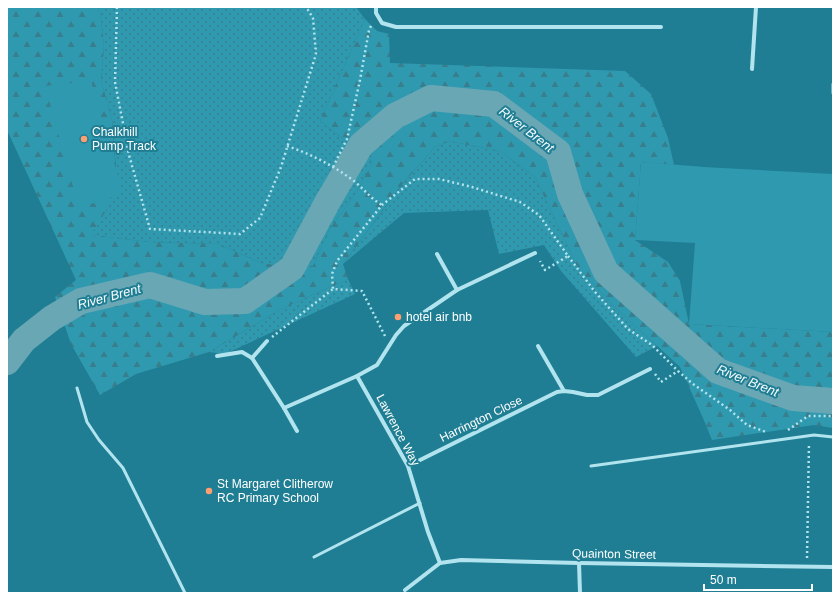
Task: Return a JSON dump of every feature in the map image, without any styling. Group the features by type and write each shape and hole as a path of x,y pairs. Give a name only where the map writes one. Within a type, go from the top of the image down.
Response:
{"street":[{"path":"376,7 376,13 382,23 396,27 661,27"},
{"path":"752,69 756,7"},
{"path":"284,408 357,376 377,365 396,335 404,326 457,290 535,253"},
{"path":"437,254 457,290"},
{"path":"252,358 267,341"},
{"path":"538,346 564,391"},
{"path":"216,356 242,352 252,358 297,431"},
{"name":"Harrington Close","path":"408,466 557,392 564,391 587,395 598,395 650,369"},
{"name":"Lawrence Way","path":"357,376 408,466 428,532 440,563"},
{"name":"Quainton Street","path":"404,590 440,563 461,560 833,567"},
{"path":"579,563 580,593"}],"lane":[{"path":"833,84 833,93"},
{"path":"77,388 87,422 99,440 122,468 185,593"},
{"path":"591,466 814,435 833,437"},
{"path":"314,557 420,503"}],"path":[{"path":"117,7 115,82 129,155 150,229 240,234 260,218 281,167 316,54 314,18 306,7"},
{"path":"333,167 347,139 369,30 376,13"},
{"path":"287,146 304,152 333,167 354,181 375,201 382,205"},
{"path":"333,289 332,274 337,261 382,205 415,180 439,179 472,187 520,202 539,215 595,292 628,329 652,345 693,384 730,410 747,425 771,434"},
{"path":"535,253 545,270 568,256"},
{"path":"267,341 333,289 362,291 390,346"},
{"path":"650,369 661,382 678,371"},
{"path":"783,433 808,416 833,416"},
{"path":"806,567 808,541 807,520 810,436"}],"green space":[{"path":"7,7 98,7 104,45 101,80 112,120 116,174 107,209 91,235 149,242 218,244 264,264 313,266 329,230 357,191 373,162 320,121 365,19 377,31 389,34 390,63 625,71 651,94 668,138 674,165 641,162 635,240 668,262 680,281 689,324 833,332 833,428 814,425 712,440 680,367 618,310 578,268 535,177 500,151 449,141 435,147 402,184 343,264 348,279 281,309 209,352 136,374 100,395 71,344 55,297 76,280 7,130"},
{"path":"98,7 356,7 365,19 320,121 373,162 357,191 329,230 313,266 264,264 218,244 149,242 90,235 117,181 112,120 101,80 104,45"},
{"name":"Chalkhill Pump Track","path":"91,81 123,193 79,208 45,86"},
{"path":"449,141 500,151 535,177 578,268 618,310 657,346 636,357 561,271 544,245 499,254 488,210 404,213 343,264 404,182 435,147"},
{"path":"641,162 833,174 833,332 689,324 695,243 635,240"},
{"path":"348,279 355,294 225,354 209,352 281,309"}],"waterway":[{"name":"River Brent","path":"7,362 24,340 52,318 81,301 150,285 205,302 245,301 292,268 328,201 361,145 395,116 431,98 494,104 558,152 570,194 606,272 718,371 793,398 833,401"}],"place":[{"name":"Chalkhill Pump Track","path":"84,139"},
{"name":"hotel air bnb","path":"398,317"},
{"name":"St Margaret Clitherow RC Primary School","path":"209,491"}]}
